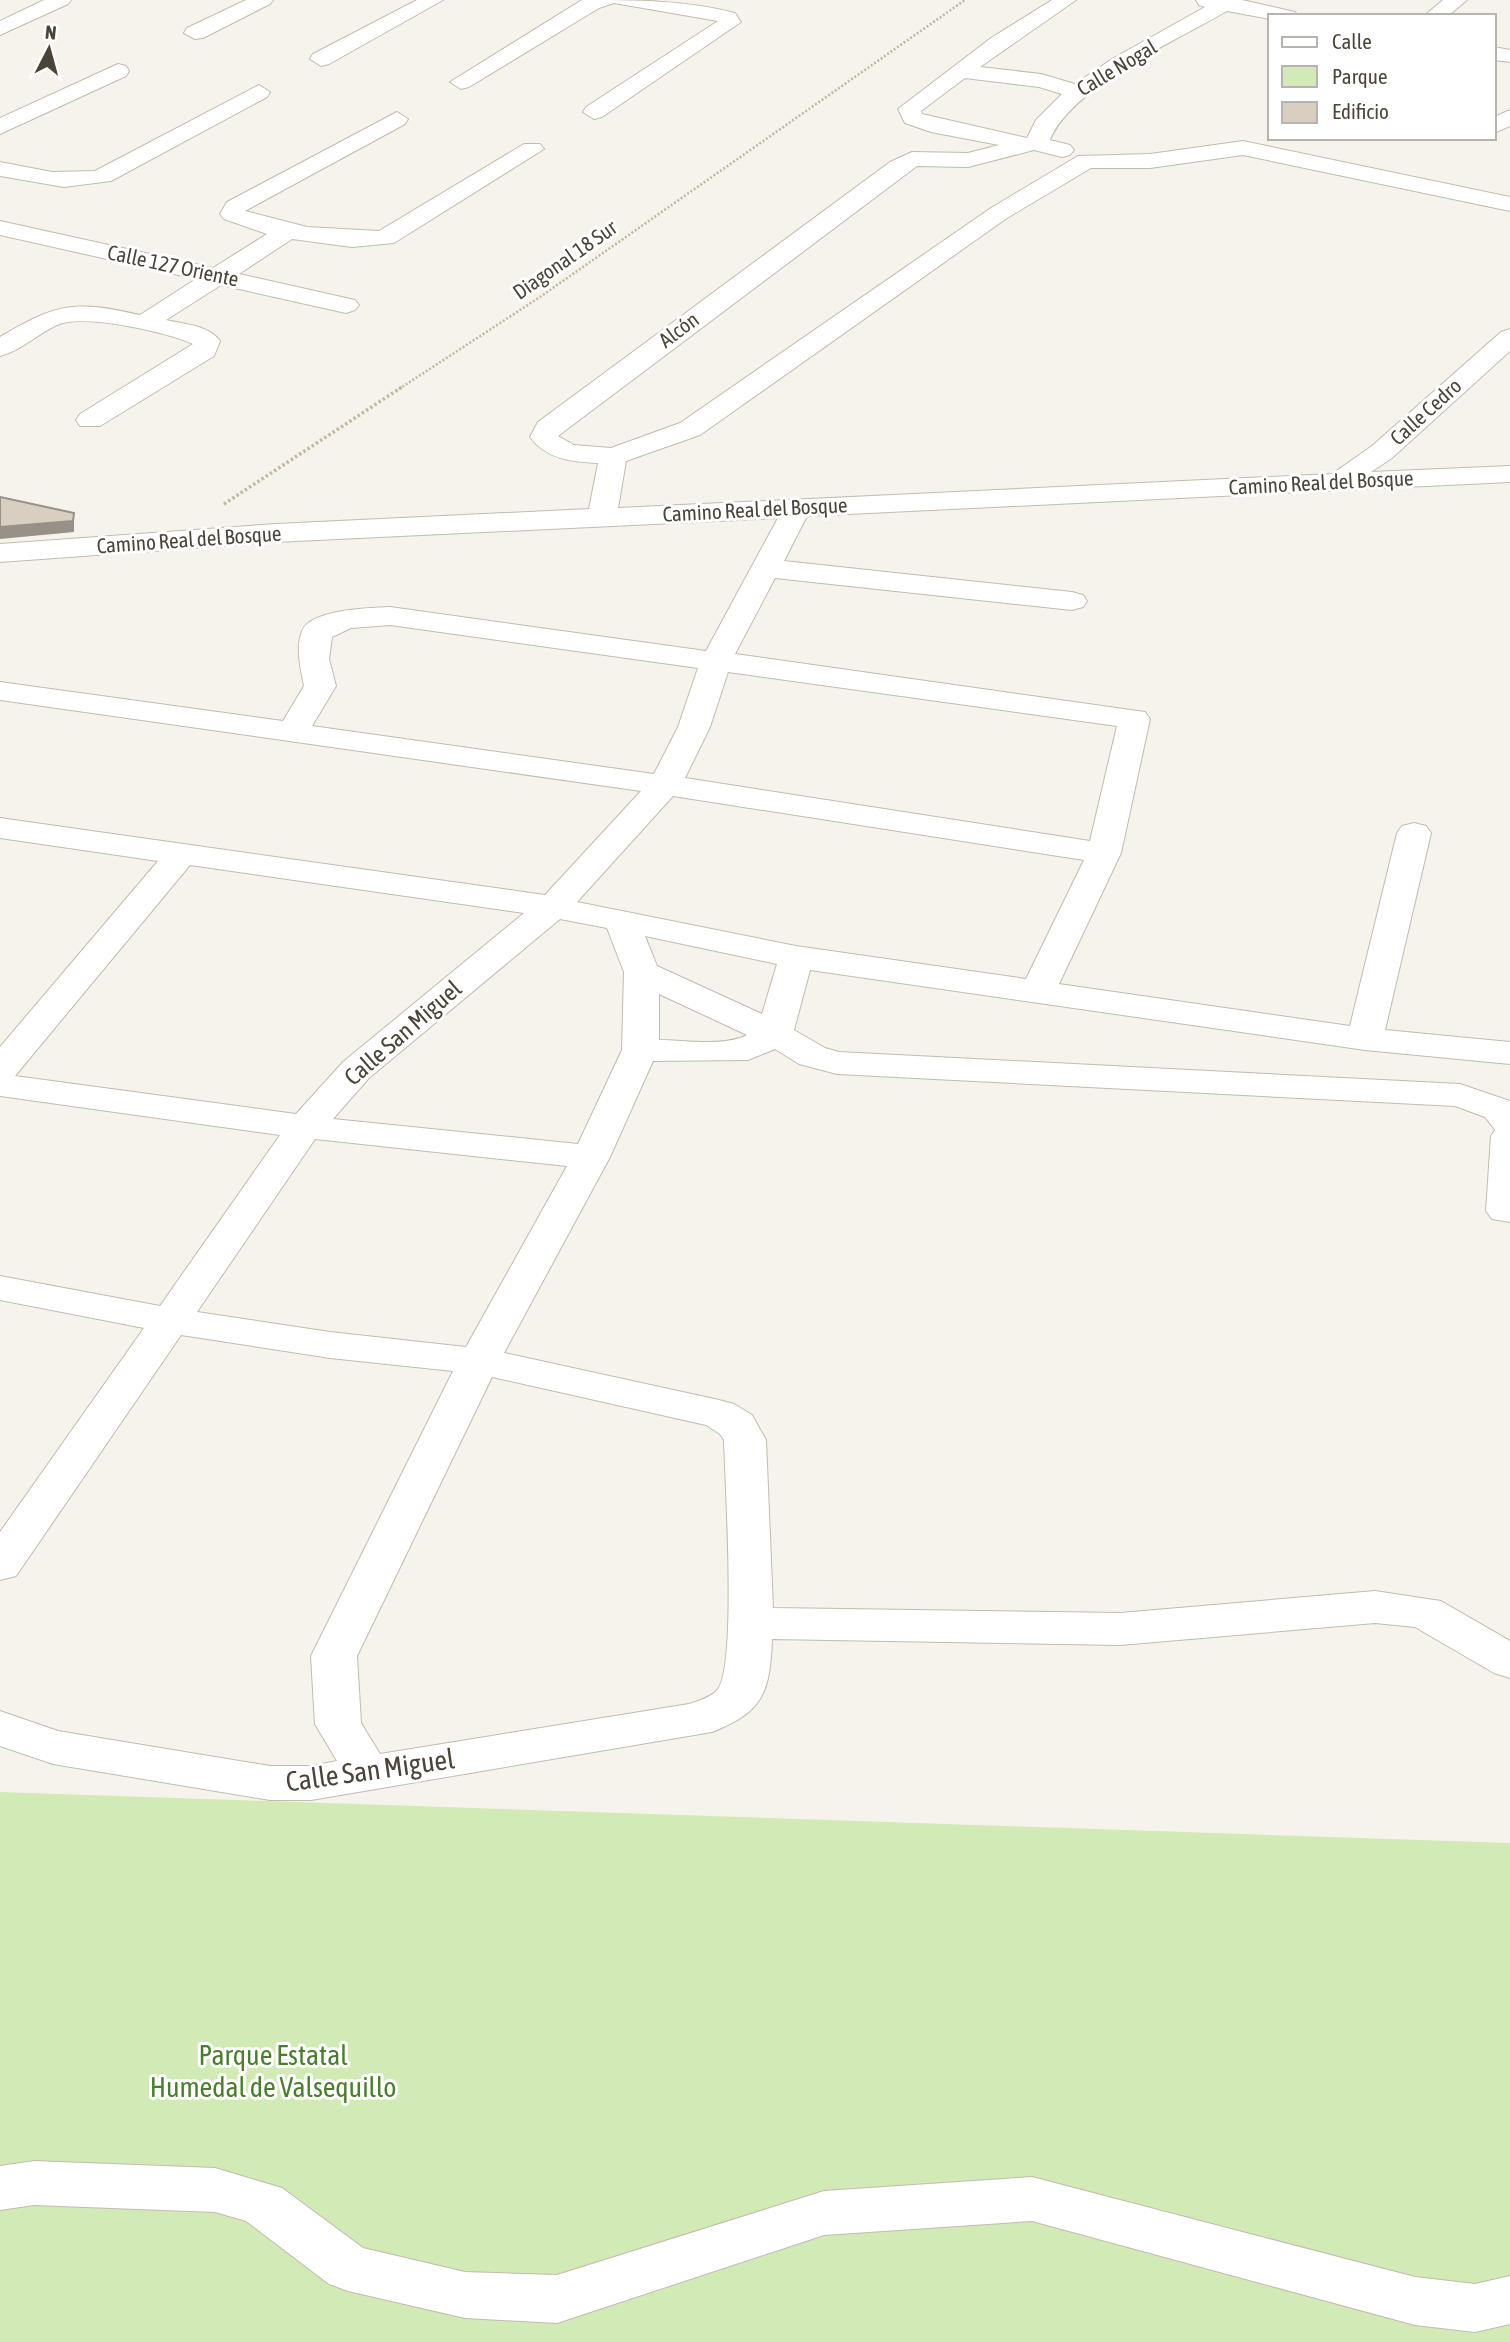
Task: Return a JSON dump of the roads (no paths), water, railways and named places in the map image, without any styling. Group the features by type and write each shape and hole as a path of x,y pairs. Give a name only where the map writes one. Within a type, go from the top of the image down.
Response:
{"street":[{"path":"195,33 263,0"},
{"path":"321,59 433,0"},
{"path":"461,82 592,4 606,0"},
{"path":"594,111 730,22 725,16 675,3 622,0"},
{"path":"1066,0 909,109 914,118 931,125 1060,149 1086,161 1150,161 1243,148 1510,204"},
{"path":"1200,0 1229,2 1280,14"},
{"path":"1437,14 1457,0"},
{"name":"Calle Nogal","path":"1034,144 1042,125 1076,91 1229,2"},
{"path":"0,6 54,3"},
{"path":"0,29 54,3"},
{"path":"0,127 118,71"},
{"path":"961,71 1041,81 1076,91"},
{"path":"2,171 55,180 91,180 260,92"},
{"path":"397,119 231,211 237,218 349,242 386,238 532,149"},
{"path":"1243,148 1268,129"},
{"name":"Alcón","path":"613,456 564,451 551,445 544,437 548,428 898,167 912,159 968,160 1034,144"},
{"path":"602,517 613,456 690,429 999,213 1086,161"},
{"name":"Calle 127 Oriente","path":"0,228 346,305"},
{"path":"144,323 289,230"},
{"path":"0,348 50,319 71,313 97,313 193,334 208,345 90,420"},
{"name":"Calle Cedro","path":"1339,482 1382,452 1510,337"},
{"name":"Camino Real del Bosque","path":"0,553 181,540 602,517 1510,474"},
{"name":"Calle San Miguel","path":"0,1565 305,1126 356,1070 553,907 665,785 694,727 715,663 797,508"},
{"path":"766,568 1072,601"},
{"path":"292,732 320,686 314,659 317,632 345,619 390,617 1134,719 1104,853 1038,991"},
{"path":"0,721 13,692 665,785 1104,853"},
{"path":"0,828 553,907 796,957 1365,1038 1510,1053"},
{"path":"1365,1038 1414,833"},
{"path":"6,1055 182,853"},
{"path":"366,1772 338,1724 334,1656 479,1362 591,1157 640,1050 642,972 622,923"},
{"path":"640,1050 701,1052 748,1049 775,1034 796,957"},
{"path":"642,972 775,1034 812,1056 837,1063 1460,1095 1498,1109 1510,1124"},
{"path":"0,1084 305,1126 591,1157"},
{"path":"1506,1211 1510,1136"},
{"path":"0,1289 171,1321 330,1345 479,1362 698,1407 719,1414 737,1425 745,1440 752,1623 1120,1629 1375,1608 1425,1612 1510,1662"},
{"name":"Calle San Miguel","path":"0,1728 53,1747 270,1783 311,1783 695,1720 722,1710 738,1697 744,1685 752,1623"},
{"path":"0,2189 34,2183 215,2190 263,2204 348,2268 465,2295 557,2299 824,2213 1032,2199 1415,2301 1475,2308 1510,2300"}],"park label":[{"name":"Parque Estatal Humedal de Valsequillo","path":"273,2071"}]}
